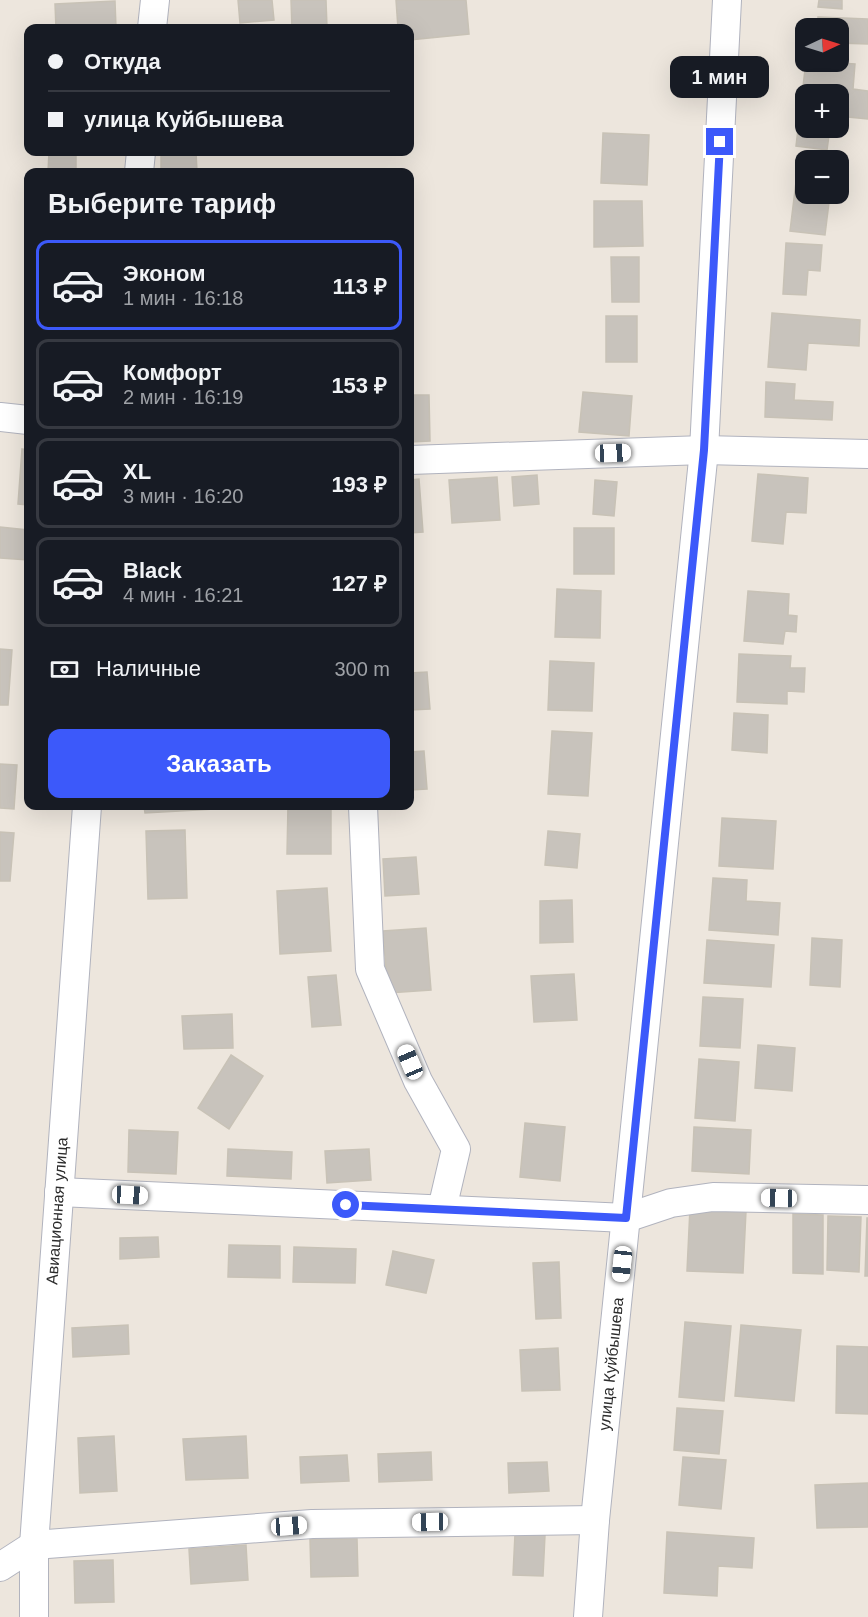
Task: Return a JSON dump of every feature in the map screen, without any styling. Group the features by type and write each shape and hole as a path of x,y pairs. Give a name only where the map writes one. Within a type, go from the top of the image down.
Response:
{"street":[{"path":"152,24 155,0"},
{"name":"улица Куйбышева","path":"588,1617 595,1520 704,450 727,0"},
{"path":"0,417 24,420"},
{"path":"414,460 704,450 868,454"},
{"name":"Авиационная улица","path":"34,1617 34,1545 87,810"},
{"path":"363,810 370,969 418,1081 456,1149 442,1209"},
{"path":"58,1192 626,1218 671,1203 713,1197 868,1200"},
{"path":"0,1567 34,1545 312,1524 595,1520"}],"building":[{"path":"238,0 272,0 274,20 240,23"},
{"path":"291,0 326,0 327,24 292,24"},
{"path":"396,0 466,0 469,34 414,40 414,24 398,24"},
{"path":"819,0 842,0 842,9 818,7"},
{"path":"115,1 116,24 56,24 55,4"},
{"path":"849,18 868,19 868,44 849,43"},
{"path":"849,64 855,64 853,89 868,91 868,119 849,117 849,84 803,84 805,72 849,72"},
{"path":"603,133 649,135 647,185 601,183"},
{"path":"797,138 829,138 827,150 796,146"},
{"path":"49,156 76,156 76,168 48,168"},
{"path":"161,156 196,156 197,168 161,168"},
{"path":"795,190 795,204 829,204 825,235 790,231"},
{"path":"594,201 642,201 643,246 594,247"},
{"path":"786,243 822,245 820,271 808,270 806,295 783,294"},
{"path":"611,257 639,257 639,302 612,302"},
{"path":"772,313 860,320 859,346 808,343 806,370 768,367"},
{"path":"606,316 637,316 637,362 606,362"},
{"path":"766,382 795,384 794,400 833,402 832,420 765,417"},
{"path":"583,392 632,396 629,436 579,432"},
{"path":"414,395 429,395 430,441 414,442"},
{"path":"22,449 24,449 24,505 18,504"},
{"path":"758,474 808,478 806,513 786,512 783,544 752,541"},
{"path":"537,475 539,504 514,506 512,477"},
{"path":"497,477 500,520 452,523 449,480"},
{"path":"419,479 423,532 414,533 414,480"},
{"path":"595,480 617,482 614,516 593,514"},
{"path":"0,527 24,530 24,560 0,558"},
{"path":"574,528 614,528 614,574 574,574"},
{"path":"557,589 601,591 600,638 555,637"},
{"path":"748,591 789,594 788,615 797,616 796,632 785,631 783,644 744,641"},
{"path":"0,649 12,650 8,705 0,705"},
{"path":"739,654 791,656 790,668 805,668 804,692 787,691 787,704 737,702"},
{"path":"550,661 594,663 592,711 548,710"},
{"path":"427,672 430,709 414,710 414,673"},
{"path":"734,713 768,715 767,753 732,750"},
{"path":"552,731 592,733 588,796 548,794"},
{"path":"424,751 427,789 414,790 414,752"},
{"path":"0,764 17,765 14,809 0,808"},
{"path":"145,810 197,810 145,813"},
{"path":"288,810 331,810 331,854 287,854"},
{"path":"722,818 776,821 773,869 719,866"},
{"path":"185,830 187,898 148,899 146,831"},
{"path":"548,831 580,834 577,868 545,865"},
{"path":"0,832 14,833 10,881 0,881"},
{"path":"416,857 419,894 385,896 383,859"},
{"path":"713,878 747,880 746,901 780,903 778,935 709,930"},
{"path":"327,888 331,951 280,954 277,891"},
{"path":"572,900 573,942 540,943 540,901"},
{"path":"426,928 431,990 388,993 383,931"},
{"path":"812,938 842,940 840,987 810,985"},
{"path":"707,940 774,945 771,987 704,983"},
{"path":"574,974 577,1020 534,1022 531,976"},
{"path":"336,975 341,1025 312,1027 308,977"},
{"path":"703,997 743,999 740,1048 700,1046"},
{"path":"232,1014 233,1048 184,1049 182,1016"},
{"path":"758,1045 795,1048 792,1091 755,1088"},
{"path":"231,1055 263,1076 229,1129 198,1108"},
{"path":"699,1059 739,1062 735,1121 695,1118"},
{"path":"525,1123 565,1127 560,1181 520,1177"},
{"path":"694,1127 751,1130 749,1174 692,1171"},
{"path":"129,1130 178,1132 176,1174 128,1172"},
{"path":"228,1149 292,1152 291,1179 227,1176"},
{"path":"369,1149 371,1180 327,1183 325,1151"},
{"path":"690,1208 746,1211 743,1273 687,1271"},
{"path":"793,1214 823,1215 823,1274 793,1273"},
{"path":"828,1216 861,1217 859,1272 827,1270"},
{"path":"867,1218 868,1276 865,1276"},
{"path":"158,1237 159,1257 120,1259 120,1238"},
{"path":"229,1245 280,1246 280,1278 228,1277"},
{"path":"294,1247 356,1249 355,1283 293,1282"},
{"path":"393,1251 434,1260 426,1293 386,1285"},
{"path":"559,1262 561,1318 536,1319 533,1263"},
{"path":"685,1322 731,1326 724,1401 679,1397"},
{"path":"128,1325 129,1354 73,1357 72,1328"},
{"path":"741,1325 801,1330 794,1401 735,1396"},
{"path":"837,1346 868,1347 868,1414 836,1413"},
{"path":"558,1348 560,1390 522,1391 520,1350"},
{"path":"677,1408 723,1411 719,1454 674,1450"},
{"path":"114,1436 117,1491 80,1493 78,1438"},
{"path":"246,1436 248,1478 186,1480 183,1439"},
{"path":"431,1452 432,1480 379,1482 378,1454"},
{"path":"347,1455 349,1481 301,1483 300,1457"},
{"path":"683,1457 726,1460 721,1509 679,1505"},
{"path":"547,1462 549,1491 509,1493 508,1463"},
{"path":"868,1483 868,1527 817,1528 815,1485"},
{"path":"667,1532 754,1538 752,1568 718,1566 717,1596 664,1593"},
{"path":"515,1534 545,1535 543,1576 513,1575"},
{"path":"310,1539 357,1539 358,1576 311,1577"},
{"path":"246,1545 248,1580 191,1584 189,1549"},
{"path":"113,1560 114,1602 75,1603 74,1561"}],"route":[{"path":"346,1205 626,1218 704,450 720,142"}]}
